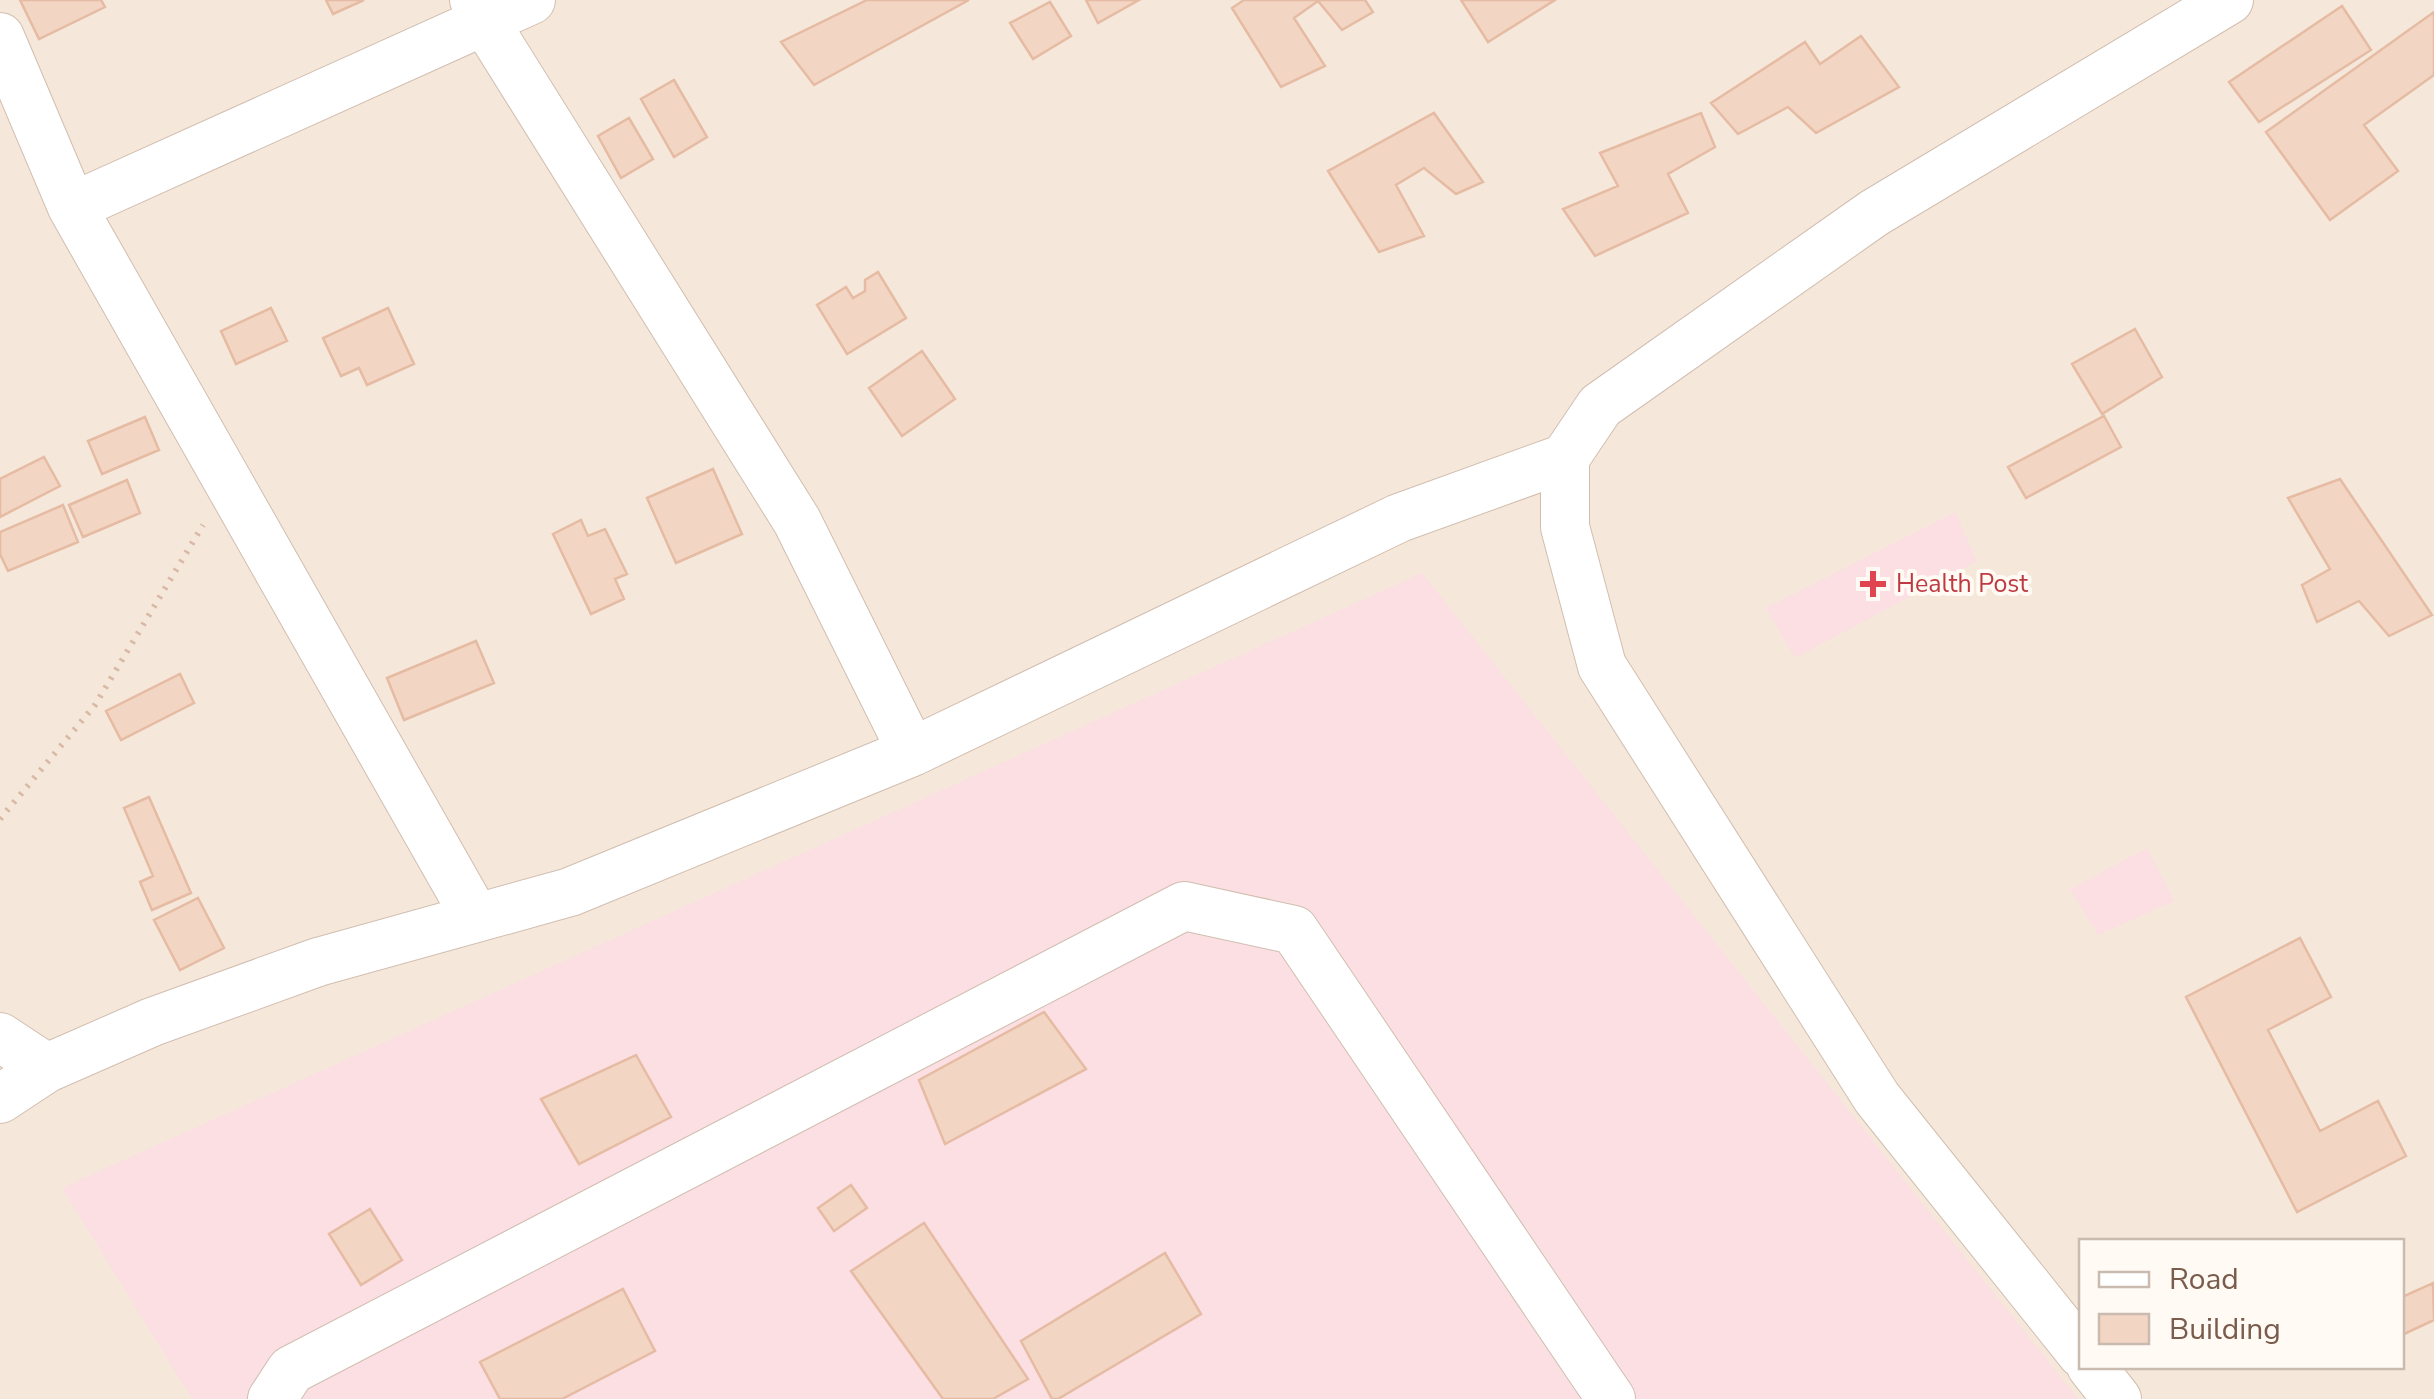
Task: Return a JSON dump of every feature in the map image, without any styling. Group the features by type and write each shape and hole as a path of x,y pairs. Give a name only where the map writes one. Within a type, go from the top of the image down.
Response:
{"street":[{"path":"72,207 479,11 530,0"},
{"path":"2079,1350 1877,1098 1602,666 1564,527 1565,458 1600,406 1874,212 2229,0"},
{"path":"479,11 797,522 912,752"},
{"path":"0,38 72,207 476,918"},
{"path":"0,1099 46,1068 152,1022 318,962 570,892 912,752 1398,518 1565,458"},
{"path":"272,1399 291,1370 1184,906 1294,930 1610,1399"},
{"path":"0,1037 46,1068"},
{"path":"2093,1369 2117,1399"}],"path":[{"path":"0,820 95,705 228,484"}],"shaded area":[{"path":"0,0 2434,0 2434,1399 0,1399"},
{"name":"Health Post","path":"1955,512 1977,561 1795,658 1766,608"},
{"path":"1422,573 2078,1399 192,1399 62,1188"},
{"path":"2147,848 2174,901 2098,935 2070,889"}],"building":[{"path":"20,0 101,0 105,7 39,39"},
{"path":"326,0 364,0 333,14"},
{"path":"867,0 969,0 814,85 781,42"},
{"path":"1086,0 1139,0 1098,23"},
{"path":"1244,0 1365,0 1373,12 1342,30 1318,1 1294,18 1325,66 1281,87 1232,8"},
{"path":"1461,0 1555,0 1488,42"},
{"path":"1050,2 1071,36 1033,59 1010,23"},
{"path":"2342,6 2371,50 2259,122 2229,82"},
{"path":"2434,12 2434,75 2364,125 2398,171 2330,220 2266,132"},
{"path":"1861,36 1899,87 1816,133 1788,107 1738,134 1711,103 1805,42 1820,64"},
{"path":"674,80 707,137 674,157 641,99"},
{"path":"1434,113 1483,182 1456,194 1424,168 1396,185 1424,236 1379,252 1328,171"},
{"path":"1701,113 1715,147 1668,174 1688,213 1595,256 1563,209 1618,186 1600,153"},
{"path":"629,118 653,159 621,178 598,136"},
{"path":"878,272 906,318 847,354 817,305 846,287 853,298 865,291 865,280"},
{"path":"271,308 287,341 236,364 221,331"},
{"path":"388,308 414,364 367,385 359,368 341,376 323,338"},
{"path":"2135,329 2162,377 2102,414 2072,364"},
{"path":"922,351 955,399 902,436 869,388"},
{"path":"2104,416 2121,447 2026,498 2008,467"},
{"path":"145,417 159,450 102,474 88,441"},
{"path":"44,457 60,486 0,517 0,479"},
{"path":"713,469 742,534 676,563 647,498"},
{"path":"2340,479 2432,615 2389,636 2359,601 2317,622 2302,585 2330,569 2288,498"},
{"path":"127,480 140,513 83,537 69,505"},
{"path":"63,505 78,542 8,571 0,554 0,532"},
{"path":"581,520 588,536 605,529 627,574 615,579 624,599 591,614 553,534"},
{"path":"476,641 494,683 404,720 387,678"},
{"path":"180,674 194,703 121,740 106,711"},
{"path":"149,797 191,893 152,910 140,882 153,876 124,808"},
{"path":"198,898 224,948 180,970 154,920"},
{"path":"2300,938 2331,997 2268,1030 2320,1131 2378,1101 2406,1156 2297,1212 2186,997"},
{"path":"1044,1012 1086,1069 945,1144 919,1080"},
{"path":"636,1055 671,1117 579,1164 541,1099"},
{"path":"851,1185 867,1208 834,1231 818,1208"},
{"path":"370,1209 402,1260 361,1285 329,1234"},
{"path":"924,1223 1028,1379 993,1399 943,1399 851,1271"},
{"path":"1165,1253 1201,1314 1052,1399 1021,1341"},
{"path":"2433,1283 2434,1320 2404,1334 2404,1296"},
{"path":"623,1289 655,1351 562,1399 500,1399 480,1362"}],"place":[{"name":"Health Post","path":"1873,584"}]}
